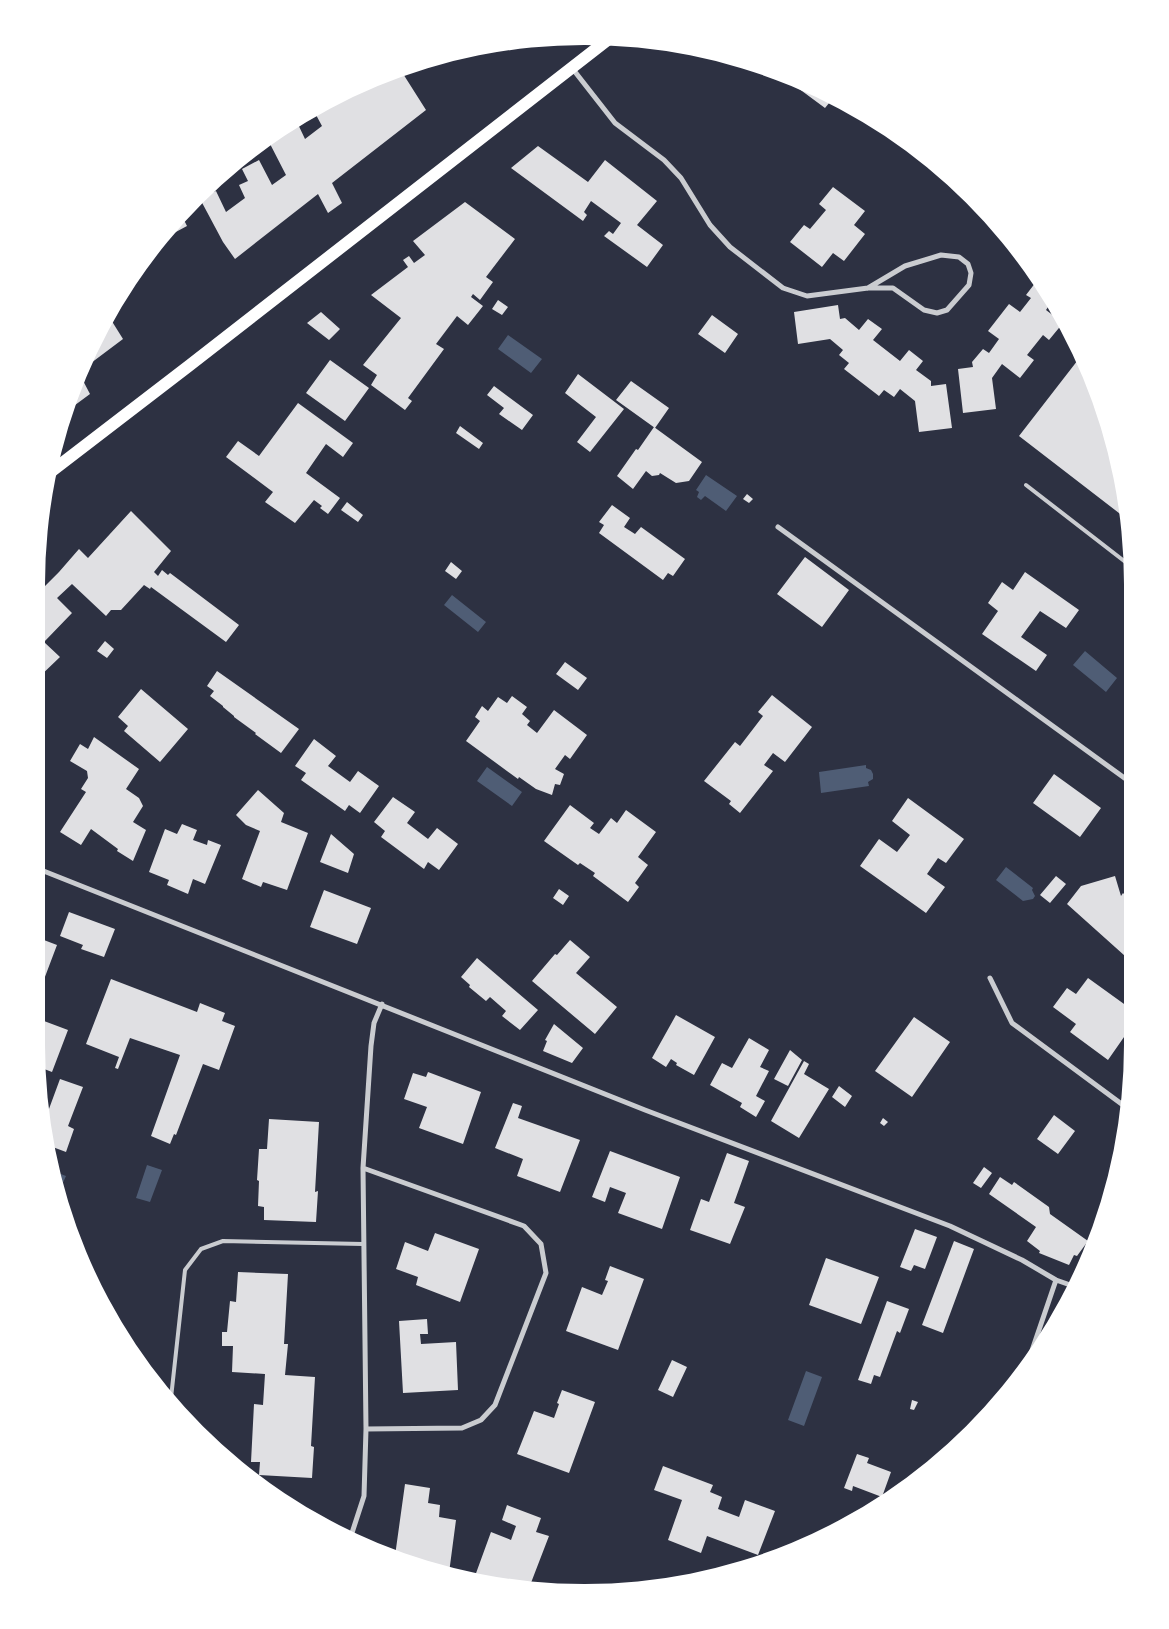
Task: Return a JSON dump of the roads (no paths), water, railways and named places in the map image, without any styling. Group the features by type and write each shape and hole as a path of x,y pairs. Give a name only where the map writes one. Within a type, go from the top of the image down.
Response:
{"main road":[{"path":"58,466 190,366 601,45"}],"street":[{"path":"572,68 615,123 664,160 681,178 710,225 730,247 783,288 807,296 868,288 893,288 924,310 937,313 947,310 969,285 971,274 968,264 959,257 941,255 905,266 868,288"},
{"path":"778,527 1124,778"},
{"path":"45,872 645,1110 950,1226 1067,1284"},
{"path":"990,978 1012,1023 1120,1103"},
{"path":"353,1531 364,1496 366,1429 363,1168 371,1046 374,1023 382,1004"},
{"path":"363,1168 524,1226 541,1244 546,1273 495,1405 481,1420 462,1428 366,1429"},
{"path":"1036,1340 1056,1280"}],"lane":[{"path":"1026,485 1123,560"},
{"path":"172,1391 185,1270 201,1249 223,1241 363,1244"}],"water":[{"path":"508,335 542,359 531,373 498,349"},
{"path":"706,475 737,496 726,511 705,496 701,500 697,497 699,492 696,490"},
{"path":"452,595 486,622 478,632 444,605"},
{"path":"1085,651 1117,678 1106,692 1073,665"},
{"path":"866,765 866,768 871,770 873,774 873,779 868,782 869,786 821,793 819,772"},
{"path":"487,767 522,792 512,806 477,781"},
{"path":"1006,867 1033,888 1035,896 1033,899 1023,901 996,880"},
{"path":"147,1165 162,1170 150,1202 136,1198"},
{"path":"61,1174 66,1176 63,1183"},
{"path":"806,1371 822,1377 804,1426 788,1420"}]}
